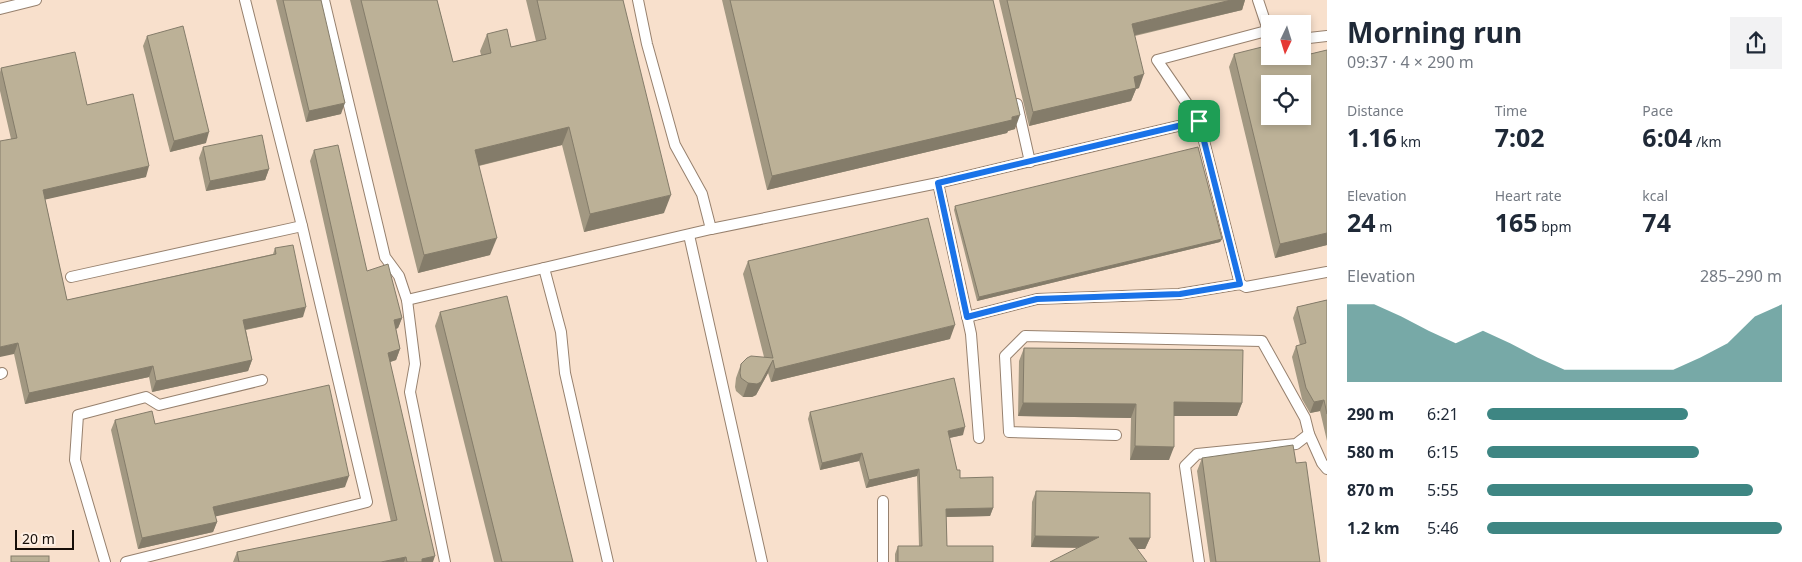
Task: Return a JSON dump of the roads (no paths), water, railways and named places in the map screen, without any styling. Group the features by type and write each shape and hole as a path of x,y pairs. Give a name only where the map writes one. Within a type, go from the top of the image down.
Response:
{"lane":[{"path":"0,9 36,0"},
{"path":"126,562 366,502 302,226 245,0"},
{"path":"324,0 385,256 399,276 407,300 415,364 410,392 445,562"},
{"path":"638,0 647,44 675,146 702,194 711,229"},
{"path":"1258,0 1264,15"},
{"path":"1240,284 1199,121 1157,60 1261,32"},
{"path":"1311,38 1327,36"},
{"path":"1014,95 1030,162"},
{"path":"407,300 711,229 938,183 1199,121"},
{"path":"938,183 971,334 978,438"},
{"path":"71,277 302,226"},
{"path":"689,235 762,562"},
{"path":"544,268 560,332 565,373 608,562"},
{"path":"967,317 1037,299 1180,294 1240,284 1246,287 1327,272"},
{"path":"1116,435 1009,432 1006,356 1025,336 1262,341 1305,418 1309,434 1322,463 1327,469"},
{"path":"105,562 75,460 78,416 146,397 159,405 262,380"},
{"path":"1199,562 1185,466 1197,454 1296,444 1309,434"},
{"path":"883,501 883,562"},
{"path":"170,551 171,562"}]}
